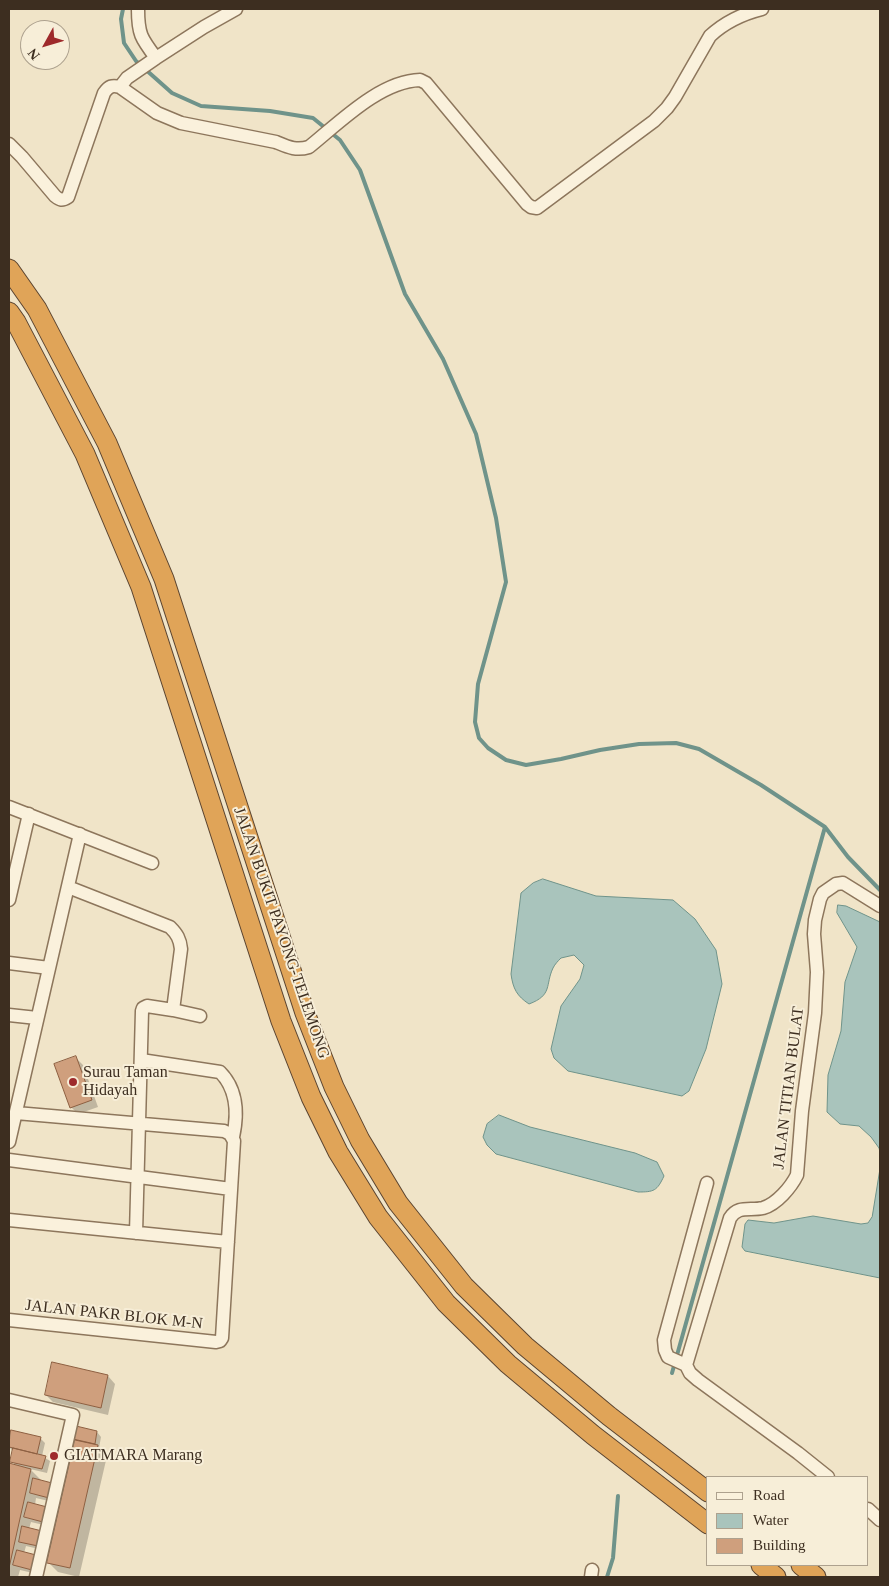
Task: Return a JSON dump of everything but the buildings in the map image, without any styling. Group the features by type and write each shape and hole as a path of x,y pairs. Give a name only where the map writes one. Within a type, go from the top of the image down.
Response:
{"highway":[{"name":"JALAN BUKIT PAYONG-TELEMONG","path":"9,269 37,309 107,443 164,579 305,1013 334,1087 360,1140 398,1203 464,1286 525,1346 609,1416 706,1490"},
{"name":"JALAN BUKIT PAYONG-TELEMONG","path":"9,312 85,454 141,587 281,1021 312,1097 338,1152 378,1217 446,1303 508,1364 593,1435 706,1522"},
{"path":"762,1566 776,1577"},
{"path":"802,1566 816,1577"}],"street":[{"path":"138,9 142,41 154,59"},
{"path":"9,144 55,196 60,200 68,197 104,93 108,87 124,83 154,59 236,9"},
{"path":"124,83 157,113 181,123 276,142 289,148 300,150 309,147 366,102 388,88 413,81 423,81 530,207 537,208 654,121 667,108 710,36 718,28 729,20 762,9"},
{"path":"9,806 152,863"},
{"path":"9,900 29,814"},
{"path":"10,1135 80,834"},
{"name":"JALAN TITIAN BULAT","path":"686,1365 730,1218 742,1208 761,1208 769,1205 786,1190 797,1175 802,1110 815,1014 817,972 814,934 820,899 827,889 836,884 843,883 880,906"},
{"path":"68,887 170,927 176,932 181,949 173,1010"},
{"path":"9,963 49,968"},
{"path":"136,1233 142,1009 148,1006 200,1016"},
{"path":"9,1015 37,1018"},
{"path":"141,1060 220,1072 231,1087 234,1100 236,1118 228,1134"},
{"path":"9,1220 228,1242 234,1141 228,1134 139,1123 16,1113"},
{"path":"9,1160 231,1189"},
{"path":"707,1183 664,1340 665,1350 668,1357 686,1365 690,1373 707,1388 798,1453 827,1476"},
{"name":"JALAN PAKR BLOK M-N","path":"9,1320 220,1341 222,1338 228,1242"},
{"path":"9,1400 73,1415 36,1577"},
{"path":"869,1511 880,1520"}],"water":[{"path":"543,879 596,896 673,900 695,919 716,950 722,984 706,1049 689,1091 682,1096 568,1071 554,1058 551,1049 561,1006 580,979 584,965 574,955 561,958 553,968 545,993 537,1001 529,1004 516,992 511,974 521,893 533,883"},
{"path":"838,905 846,906 880,922 880,1152 871,1137 859,1126 840,1124 827,1112 828,1075 841,1031 845,982 857,947 837,913"},
{"path":"499,1115 530,1127 635,1153 657,1162 664,1176 654,1190 638,1192 496,1154 487,1145 483,1137 487,1124"},
{"path":"880,1169 880,1278 745,1251 742,1247 745,1224 748,1220 774,1223 813,1216 861,1224 868,1223 872,1217"}],"waterway":[{"path":"123,9 121,19 124,43 136,61 172,93 201,106 270,111 313,118 340,140 360,170 405,294 443,359 476,434 496,518 506,582 478,684 475,722 479,738 488,748 506,760 526,765 639,744 676,743 699,749 761,785 825,827 848,857 880,890"},
{"path":"672,1373 825,827"},
{"path":"607,1577 613,1558 618,1496"}],"place":[{"name":"Surau Taman Hidayah","path":"73,1082"},
{"name":"GIATMARA Marang","path":"54,1456"}]}
